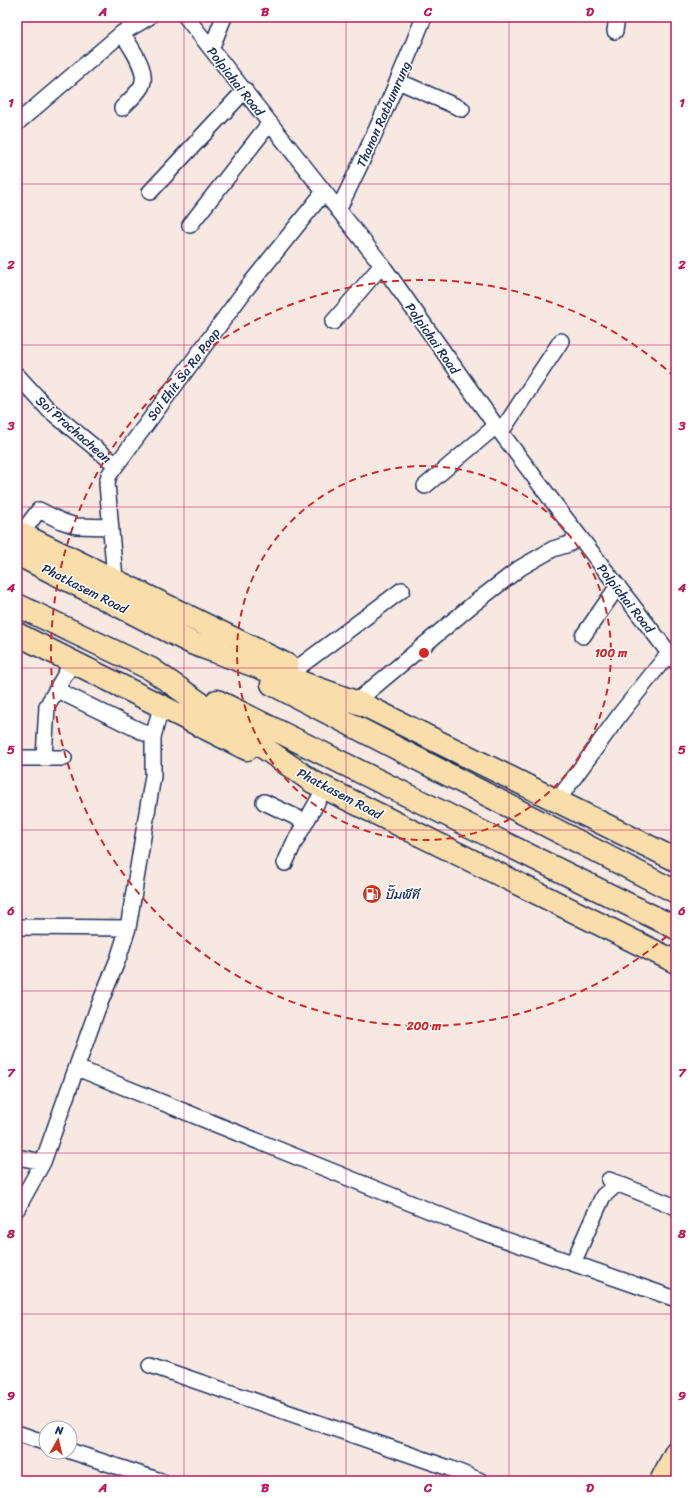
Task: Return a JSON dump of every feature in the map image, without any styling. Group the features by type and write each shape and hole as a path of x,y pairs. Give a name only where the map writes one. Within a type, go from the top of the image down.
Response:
{"highway":[{"path":"18,540 115,579 361,703"},
{"name":"Phatkasem Road","path":"18,540 194,644 361,703 676,860"},
{"name":"Phatkasem Road","path":"17,604 151,669 319,785 676,962"},
{"path":"17,634 319,785"},
{"path":"194,644 676,892"},
{"path":"151,669 676,928"},
{"path":"661,1481 676,1452"}],"street":[{"path":"17,123 122,33 149,17"},
{"name":"Polpichai Road","path":"186,17 269,124 382,265 498,429 673,657"},
{"path":"211,49 224,17"},
{"name":"Thanon Ratbumrung","path":"338,210 361,165 424,17"},
{"path":"122,33 142,68 144,78 141,86 122,108"},
{"path":"398,81 462,109"},
{"path":"150,192 244,90"},
{"path":"190,225 269,124"},
{"name":"Soi Ehit Sa Ra Paap","path":"115,579 107,483 109,475 246,290 324,192"},
{"path":"333,322 382,265"},
{"path":"425,486 498,429 561,341"},
{"name":"Soi Prachachean","path":"17,375 48,409 116,465"},
{"path":"18,540 39,510 60,521 76,526 110,527"},
{"path":"361,703 387,678 472,605 520,568 553,549 569,544 579,536"},
{"path":"583,636 618,586"},
{"path":"296,669 402,590"},
{"path":"557,801 621,713 673,657"},
{"path":"44,757 48,706 73,661"},
{"path":"57,690 154,737"},
{"path":"17,1209 43,1162 128,928 153,776 154,737 161,707"},
{"path":"17,758 64,758"},
{"path":"285,863 306,822 319,785"},
{"path":"264,802 306,822"},
{"path":"17,927 128,928"},
{"path":"77,1068 470,1227 676,1299"},
{"path":"17,1157 43,1162"},
{"path":"573,1263 603,1196 612,1181 676,1207"},
{"path":"150,1366 449,1468 481,1481"},
{"path":"17,1433 38,1440"},
{"path":"78,1454 161,1481"}],"place":[{"name":"ปั๊มพีที","path":"372,894"}]}
